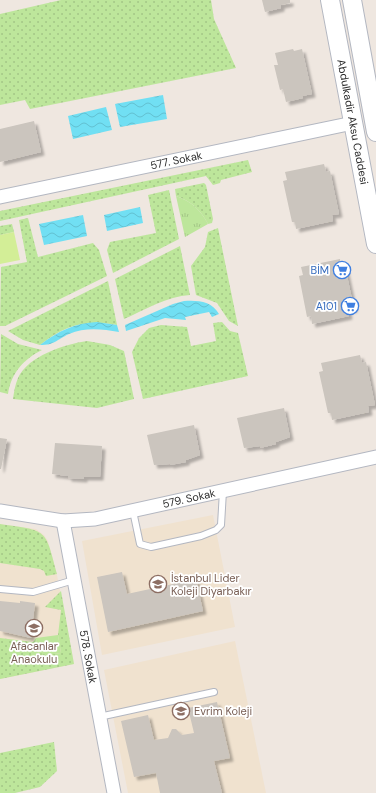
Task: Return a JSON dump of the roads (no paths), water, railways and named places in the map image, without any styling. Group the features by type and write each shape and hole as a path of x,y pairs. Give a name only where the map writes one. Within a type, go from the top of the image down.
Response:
{"main road":[{"name":"Abdulkadir Aksu Caddesi","path":"330,0 376,244"},
{"name":"Abdulkadir Aksu Caddesi","path":"352,0 376,132"}],"street":[{"name":"577. Sokak","path":"0,197 353,123"},
{"name":"579. Sokak","path":"0,511 63,521 95,519 376,456"},
{"name":"578. Sokak","path":"63,521 114,793"}],"lane":[{"path":"133,511 140,544 151,547 201,536 216,530 221,525 223,491"},
{"path":"0,589 33,592 74,580"},
{"path":"99,717 214,692"}],"water":[{"path":"163,95 167,119 120,127 115,104"},
{"path":"106,107 112,130 73,139 68,116"},
{"path":"140,207 143,223 107,231 104,215"},
{"path":"83,215 87,236 44,245 39,224"},
{"path":"184,301 204,302 212,306 219,314 212,317 209,312 185,317 186,320 165,318 126,331 125,325 173,304"},
{"path":"97,322 117,325 119,332 100,329 81,330 69,334 52,343 40,345 53,336 74,326"}],"place":[{"name":"BİM","path":"342,270"},
{"name":"A101","path":"350,306"},
{"name":"İstanbul Lider Koleji Diyarbakır","path":"158,584"},
{"name":"Afacanlar Anaokulu","path":"34,628"},
{"name":"Evrim Koleji","path":"181,711"}]}
